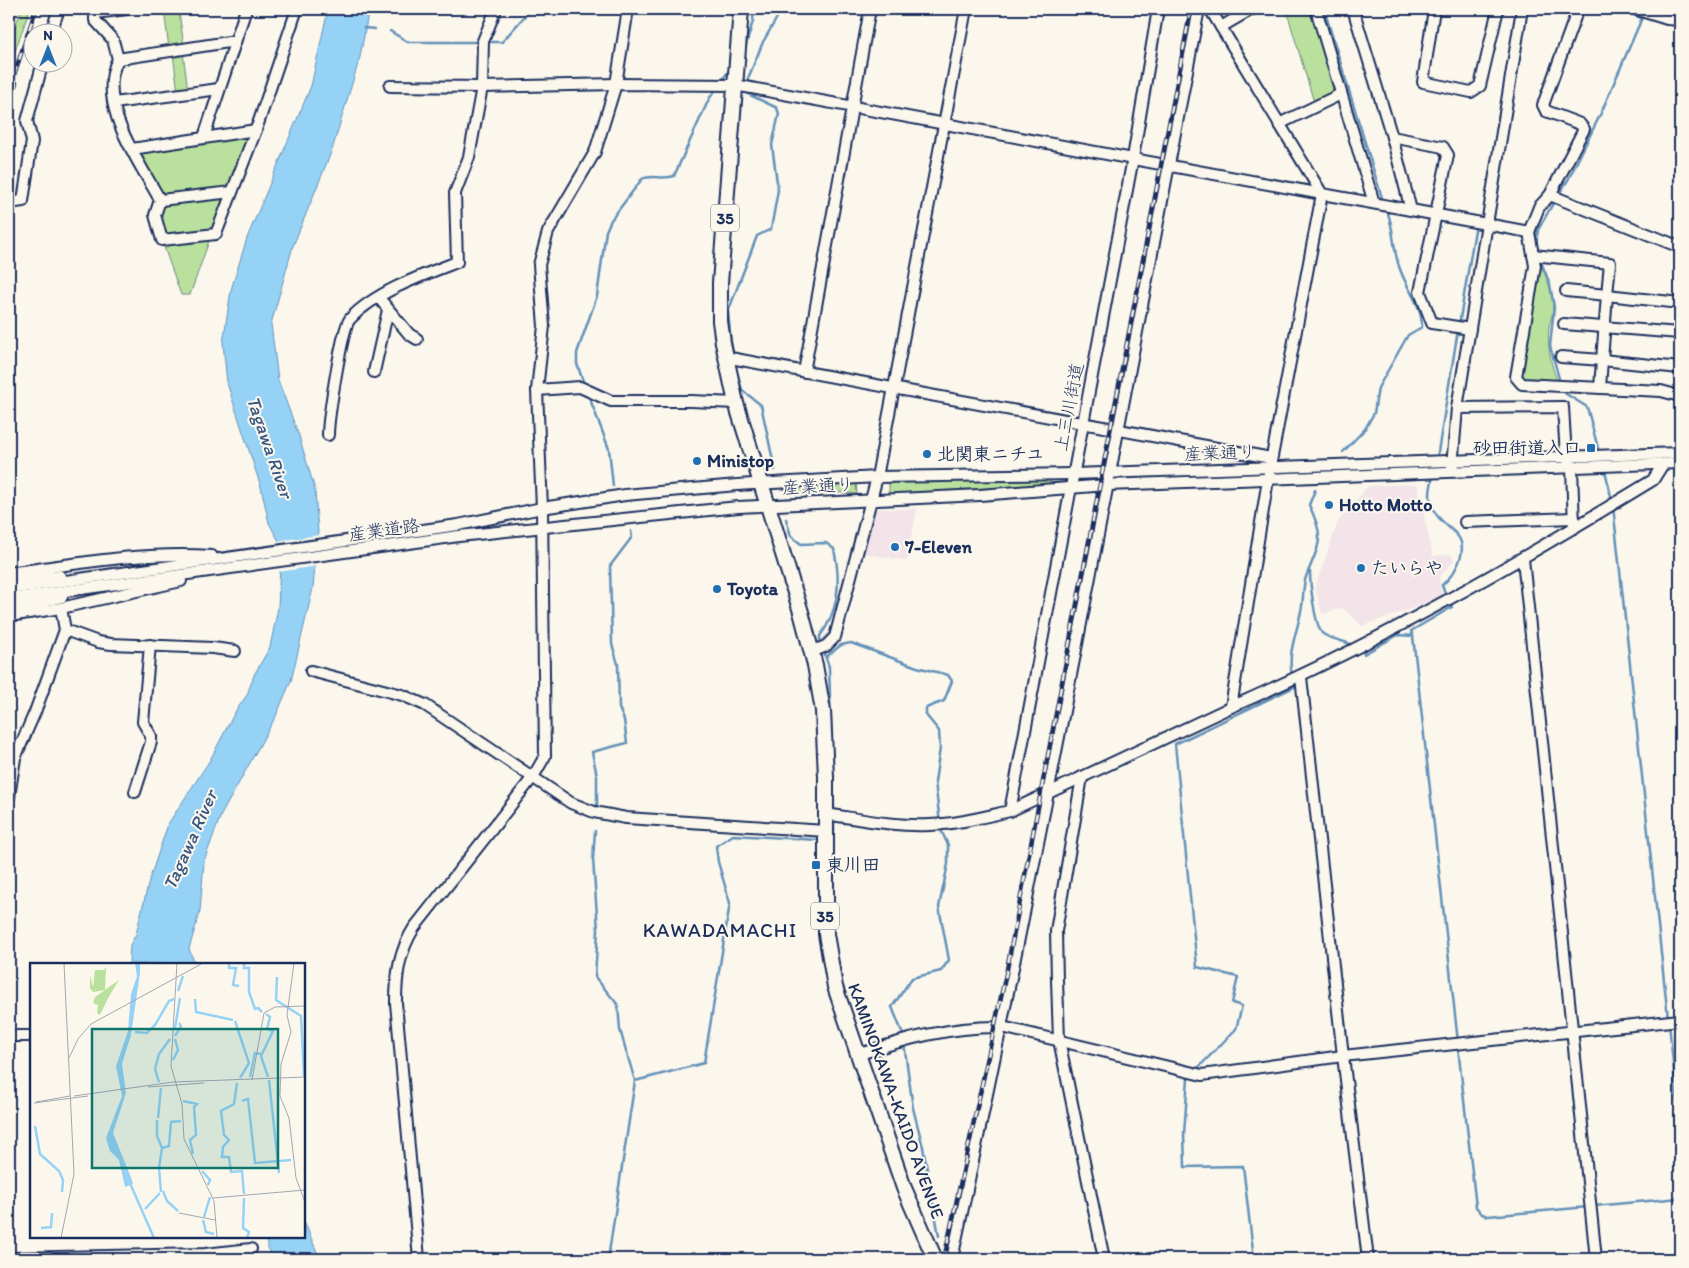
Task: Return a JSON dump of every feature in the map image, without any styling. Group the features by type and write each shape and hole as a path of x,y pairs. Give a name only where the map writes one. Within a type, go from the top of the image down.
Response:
{"main road":[{"name":"KAMINOKAWA-KAIDO AVENUE","path":"741,9 719,298 725,357 736,403 766,505 812,652 825,731 827,944 838,1001 904,1188 935,1259"}],"street":[{"path":"55,22 59,9"},
{"path":"127,9 95,11 95,20 113,40 118,59 112,71 115,116 160,200 155,215 162,240 216,234 256,130 297,9"},
{"path":"204,136 246,9"},
{"path":"328,435 330,404 348,321 379,298 414,279 457,262 455,192 469,157 482,87 483,40 496,9"},
{"path":"419,1259 396,1003 398,964 406,940 417,922 533,776 545,756 542,508 537,390 544,326 538,265 548,232 595,152 616,84 628,9"},
{"path":"804,372 870,9"},
{"path":"812,652 826,646 835,637 872,500 966,9"},
{"name":"上三川街道","path":"1010,811 1133,158 1158,9"},
{"path":"952,1259 1002,1027 1049,793 1198,9"},
{"path":"1210,9 1322,194 1270,463 1231,707"},
{"path":"1221,27 1252,9"},
{"path":"1316,9 1374,203"},
{"path":"1353,9 1392,137 1411,210"},
{"path":"1434,9 1423,82 1470,92 1480,86 1498,9"},
{"path":"1452,466 1457,408 1522,9"},
{"path":"1578,9 1543,105 1546,111 1580,124 1584,129 1550,195 1539,208 1529,232 1534,266 1516,376 1522,384 1660,391 1680,396"},
{"path":"1638,9 1667,19 1680,20"},
{"path":"118,59 235,41"},
{"path":"9,204 23,201 32,141 28,121 40,72"},
{"path":"390,86 736,85 1529,232"},
{"path":"114,103 219,89"},
{"path":"1279,124 1341,94"},
{"path":"132,149 204,136 256,130"},
{"path":"1392,137 1443,148 1448,155 1420,292 1432,323 1470,329"},
{"path":"160,200 232,192"},
{"path":"1550,195 1680,247"},
{"path":"1532,255 1610,263 1600,388"},
{"path":"1566,291 1680,303"},
{"path":"379,298 409,334 417,339"},
{"path":"374,372 388,310"},
{"path":"1564,324 1680,334"},
{"path":"725,357 1083,423 1270,463"},
{"path":"1561,357 1680,368"},
{"path":"537,390 580,387 611,401 736,403"},
{"path":"1457,408 1563,406 1566,457 1572,467 1574,523"},
{"name":"産業通り","path":"766,505 980,495 1107,485 1268,479 1566,457 1680,453"},
{"name":"産業通り","path":"760,483 877,477 1110,473 1270,463 1572,467 1680,463"},
{"path":"826,814 908,825 931,825 975,820 1010,811 1301,676 1523,559 1574,523 1653,480 1663,464"},
{"name":"産業道路","path":"9,589 115,579 330,549 458,526 542,508 625,495 760,483"},
{"name":"産業道路","path":"330,549 766,505"},
{"path":"1465,522 1574,523"},
{"path":"9,573 133,557 192,555 232,563"},
{"path":"1523,559 1574,1031 1596,1259"},
{"path":"9,616 61,608 232,563"},
{"path":"9,580 115,579"},
{"path":"9,608 39,603 115,579"},
{"name":"産業道路","path":"9,599 115,579"},
{"path":"9,797 15,758 35,712 65,630 61,608"},
{"path":"65,630 98,642 213,648 235,651"},
{"path":"135,792 151,742 151,736 143,722 150,645"},
{"path":"311,671 402,695 425,706 572,803 607,815 721,825 826,830"},
{"path":"1301,676 1342,1056 1368,1259"},
{"path":"1082,777 1056,931 1059,1040 1104,1259"},
{"path":"857,1055 932,1033 977,1026 1002,1027 1202,1074 1342,1056 1680,1020"},
{"path":"9,1036 30,1036"},
{"path":"9,1258 205,1254 250,1248"}],"shaded area":[{"path":"1417,484 1433,556 1451,554 1454,561 1439,577 1442,598 1362,626 1342,608 1322,614 1315,587 1338,522 1368,486"},
{"path":"874,509 917,509 907,561 863,553"}],"green space":[{"path":"21,9 30,9 25,22 22,22 22,31 9,68 9,47"},
{"path":"195,9 179,12 184,46 169,48 164,10"},
{"path":"1286,9 1313,9 1337,89 1334,94 1319,102 1313,99"},
{"path":"183,53 188,91 178,92 173,54"},
{"path":"244,136 248,142 228,187 224,190 161,195 138,154 140,150"},
{"path":"217,197 222,200 213,229 169,237 165,235 160,214 166,203"},
{"path":"210,238 190,295 181,295 163,244"},
{"path":"1540,264 1551,291 1553,303 1549,327 1549,349 1559,384 1525,381 1522,376"},
{"path":"1050,479 1050,484 889,494 889,482"},
{"path":"856,482 857,494 835,492 797,494 797,485"}],"water":[{"name":"Tagawa River","path":"328,9 369,9 360,57 332,150 293,246 271,324 278,380 299,436 315,490 318,533 313,588 291,681 276,716 221,815 204,861 200,911 189,949 195,963 129,963 130,945 136,934 149,881 168,824 210,760 235,712 247,695 254,675 270,647 278,608 281,545 269,523 261,487 227,383 223,343 231,290 247,238 311,86"},
{"path":"305,1223 320,1259 271,1259 265,1238 305,1238"}],"pier":[{"path":"320,535 317,566 278,572 278,545 276,541"}],"waterway":[{"path":"485,42 502,42 531,9"},
{"path":"744,52 753,21 754,9"},
{"path":"747,81 763,42 782,9"},
{"path":"1324,9 1383,201"},
{"path":"1558,195 1568,180 1601,113 1642,18 1617,9"},
{"path":"364,28 375,29"},
{"path":"390,31 408,42 480,42"},
{"path":"723,79 730,69"},
{"path":"584,384 577,364 577,353 597,296 606,231 611,220 642,179 674,176 709,99 717,88"},
{"path":"732,353 728,312 757,236 771,229 778,190 772,145 779,114 777,108 748,94"},
{"path":"1536,245 1538,230 1555,200"},
{"path":"1343,452 1365,429 1374,413 1378,388 1408,335 1422,327 1420,311 1397,261 1391,223 1386,208"},
{"path":"1459,325 1476,224"},
{"path":"1540,259 1550,285 1554,307 1550,346 1560,382"},
{"path":"1437,458 1458,330"},
{"path":"735,365 742,390 761,405 775,470"},
{"path":"1563,389 1566,394 1587,407 1599,452"},
{"path":"588,394 609,449 613,486"},
{"path":"1605,470 1612,501"},
{"path":"1433,476 1430,495 1434,511 1457,535 1461,541 1462,548 1459,562 1442,585 1445,594"},
{"path":"1292,675 1292,651 1302,607 1305,581 1319,541 1318,526 1309,505 1315,490"},
{"path":"1613,506 1668,1018"},
{"path":"786,519 791,536 801,544 826,543 834,549 838,572 837,594 832,616 820,636 820,643"},
{"path":"597,807 597,776 592,752 627,743 624,720 619,708 618,664 612,644 610,566 632,537 631,531"},
{"path":"1310,572 1314,605 1320,630 1326,636 1353,645"},
{"path":"1413,636 1411,631 1452,607 1450,604"},
{"path":"1363,652 1364,654 1398,635 1413,636 1458,1042"},
{"path":"826,657 841,645 851,643 917,667 948,675 952,681 944,701 926,708 926,715 939,731 940,748 935,782 940,823"},
{"path":"824,652 829,667 834,809"},
{"path":"1196,1070 1236,1029 1242,1006 1232,1003 1238,977 1197,967 1175,744 1294,687 1293,681"},
{"path":"834,823 834,831"},
{"path":"904,1037 892,1007 912,978 941,971 949,960 939,907 948,864 948,845 940,828"},
{"path":"595,831 593,859 598,930 595,977 618,1005 620,1030 635,1081"},
{"path":"608,1259 635,1081 704,1063 730,903 718,862 716,846 733,835 818,840"},
{"path":"1669,1023 1680,1133"},
{"path":"904,1043 913,1108 923,1147 939,1236"},
{"path":"1458,1047 1476,1207 1482,1214 1488,1216 1588,1207"},
{"path":"1190,1076 1188,1078 1184,1134 1185,1167 1243,1166 1254,1259"},
{"path":"1594,1206 1680,1198"}],"railway":[{"path":"9,90 36,9"},
{"path":"944,1259 1007,969 1191,9"},
{"path":"9,106 16,83"}],"place":[{"name":"砂田街道入口","path":"1591,448"},
{"name":"北関東ニチユ","path":"927,454"},
{"name":"Ministop","path":"697,461"},
{"name":"Hotto Motto","path":"1329,505"},
{"name":"7-Eleven","path":"895,547"},
{"name":"たいらや","path":"1361,568"},
{"name":"Toyota","path":"717,589"},
{"name":"東川田","path":"816,865"}],"district":[{"name":"KAWADAMACHI","path":"720,930"}]}
